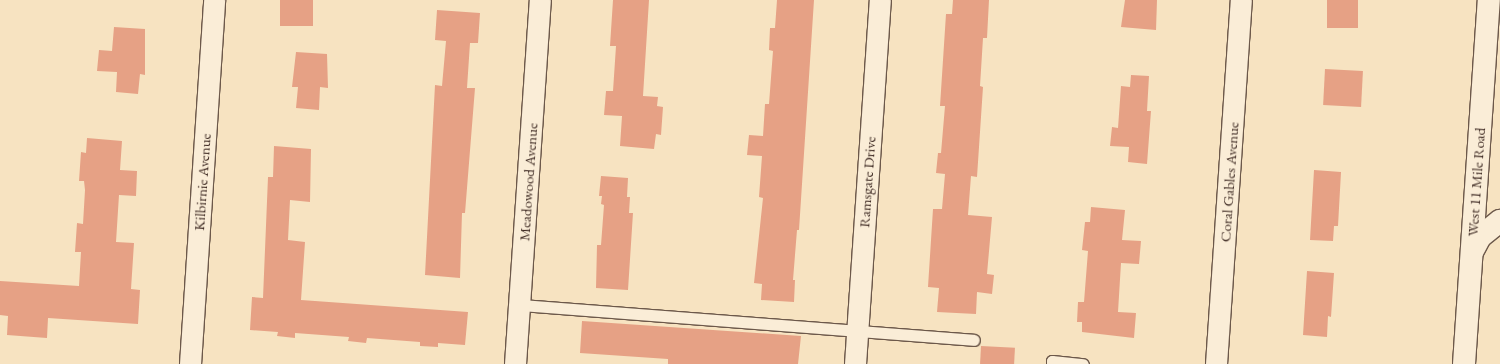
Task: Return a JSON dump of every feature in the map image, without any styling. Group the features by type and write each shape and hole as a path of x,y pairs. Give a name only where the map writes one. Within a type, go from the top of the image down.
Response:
{"main road":[{"name":"West 11 Mile Road","path":"1464,364 1489,0"},
{"path":"1497,0 1500,50"},
{"path":"1471,254 1480,237 1500,221"}],"street":[{"name":"Kilbirnie Avenue","path":"190,364 214,0"},
{"name":"Meadowood Avenue","path":"515,364 540,0"},
{"name":"Ramsgate Drive","path":"855,364 880,0"},
{"name":"Coral Gables Avenue","path":"1216,364 1241,0"}],"lane":[{"path":"520,304 974,340"},
{"path":"1052,364 1052,362 1083,364"}],"building":[{"path":"280,0 313,0 313,26 280,26"},
{"path":"613,0 649,0 643,96 658,97 657,106 663,107 661,135 656,134 654,149 620,146 622,116 604,115 606,91 613,91 616,46 610,46"},
{"path":"777,0 814,0 799,230 797,230 793,280 795,280 794,302 761,300 762,284 754,283 763,198 759,197 762,156 747,155 749,135 763,136 765,104 769,104 773,51 769,50 770,28 775,28"},
{"path":"953,0 989,0 987,38 983,38 980,86 983,87 977,177 971,176 968,215 992,217 987,274 994,275 992,294 977,292 976,314 937,312 939,288 928,287 933,209 942,209 945,174 936,173 938,153 941,153 945,106 940,106 946,14 952,14"},
{"path":"1125,0 1157,0 1156,30 1121,27"},
{"path":"1327,0 1358,0 1358,28 1327,28"},
{"path":"437,10 480,13 478,43 470,43 467,88 475,88 465,213 462,213 460,278 425,275 435,85 442,86 446,41 435,40"},
{"path":"114,27 145,29 145,75 140,74 138,94 116,92 117,72 97,71 99,50 112,51"},
{"path":"296,52 327,54 328,88 320,87 319,110 296,108 298,87 292,87"},
{"path":"1325,69 1363,71 1361,107 1323,105"},
{"path":"1131,75 1149,76 1147,111 1151,111 1147,164 1128,162 1129,147 1110,146 1112,127 1118,128 1121,86 1130,87"},
{"path":"87,138 122,141 120,170 137,171 136,196 119,195 116,242 134,243 131,289 140,290 138,324 48,318 47,338 7,335 8,316 0,315 0,281 79,286 81,252 75,252 77,223 83,224 85,190 84,181 79,181 81,152 86,153"},
{"path":"274,146 311,149 310,202 290,200 288,240 305,242 301,300 468,312 465,345 438,343 438,347 420,346 420,342 367,338 366,343 348,341 349,337 295,333 295,338 277,336 278,332 250,330 252,297 263,298 268,177 273,177"},
{"path":"1314,170 1341,172 1338,226 1334,226 1333,241 1310,240"},
{"path":"601,176 628,178 627,197 630,197 629,213 633,213 628,290 596,288 597,245 601,245 604,205 601,204 602,196 599,196"},
{"path":"1091,207 1125,210 1122,240 1141,241 1139,264 1121,263 1118,312 1136,313 1134,338 1082,332 1082,322 1077,322 1078,302 1084,302 1088,251 1082,250 1085,222 1090,222"},
{"path":"1307,271 1334,273 1331,317 1328,316 1327,337 1303,335"},
{"path":"582,321 801,336 798,364 668,364 668,359 580,353"},
{"path":"981,346 1015,348 1014,364 980,364"}]}
